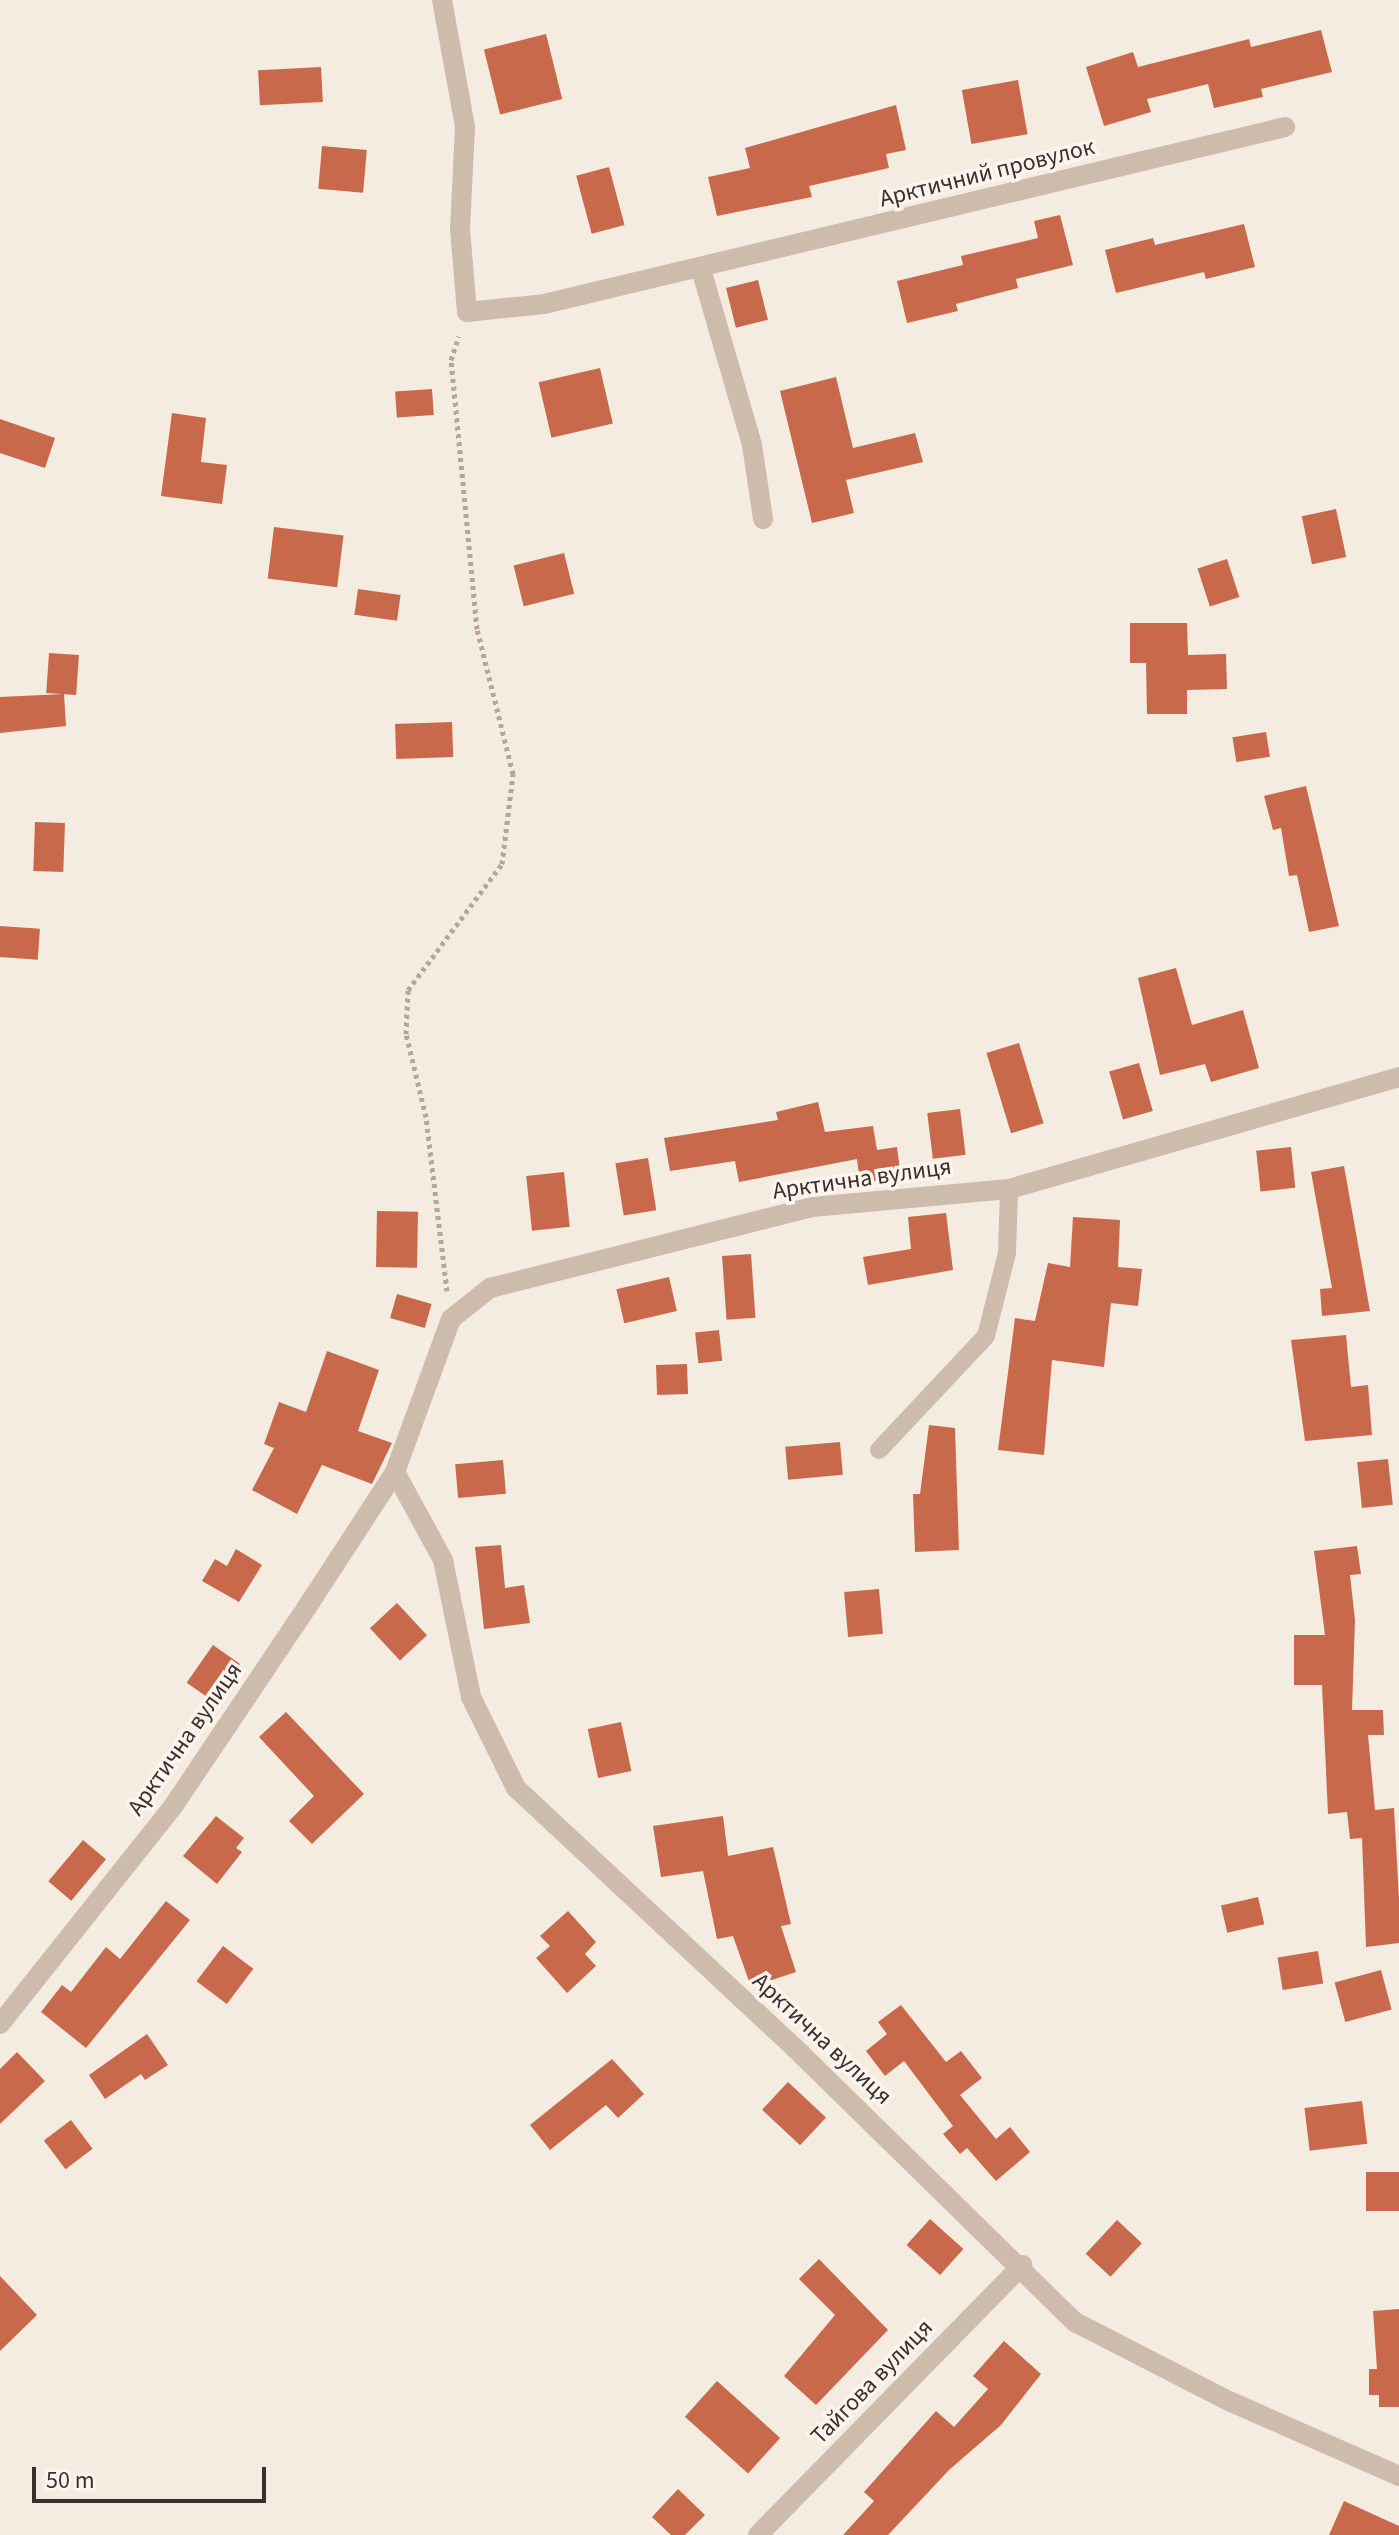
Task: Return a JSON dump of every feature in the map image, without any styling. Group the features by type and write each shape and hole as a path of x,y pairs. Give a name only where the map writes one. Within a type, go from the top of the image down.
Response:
{"street":[{"path":"442,0 465,127 460,229 467,312"},
{"name":"Арктичний провулок","path":"467,312 544,304 701,269 1285,127"},
{"path":"701,269 752,445 763,519"},
{"name":"Арктична вулиця","path":"0,2024 174,1805 395,1472 451,1319 490,1288 812,1207 1009,1189 1399,1077"},
{"name":"Арктична вулиця","path":"395,1472 443,1560 471,1697 516,1788 1022,2265 1075,2322 1229,2401 1399,2476"},
{"name":"Тайгова вулиця","path":"758,2535 1022,2265"}],"lane":[{"path":"879,1450 986,1336 1007,1253 1009,1189"}],"path":[{"path":"451,1319 426,1117 406,1034 408,990 502,864 513,774 474,599 451,360 467,312"}],"building":[{"path":"1321,30 1332,72 1261,89 1263,97 1214,108 1208,84 1147,99 1151,112 1104,126 1086,67 1133,52 1138,67 1249,39 1251,47"},
{"path":"546,34 562,99 500,114 484,49"},
{"path":"321,67 323,102 260,105 258,70"},
{"path":"1018,80 1028,134 971,144 962,90"},
{"path":"896,105 906,150 886,154 889,168 809,186 812,197 717,216 708,177 750,168 745,148"},
{"path":"322,146 367,150 363,193 318,189"},
{"path":"609,167 625,225 592,234 576,176"},
{"path":"1060,215 1073,265 1016,279 1018,288 956,304 958,311 907,323 897,281 963,265 961,256 1038,238 1034,221"},
{"path":"1244,224 1255,267 1206,279 1204,272 1116,293 1105,250 1153,238 1155,245"},
{"path":"758,280 768,320 736,328 726,288"},
{"path":"600,368 613,424 551,438 539,382"},
{"path":"836,377 853,448 915,433 923,462 846,480 854,513 812,523 780,391"},
{"path":"432,389 434,415 397,418 395,392"},
{"path":"172,413 206,418 201,462 227,465 222,504 161,496"},
{"path":"0,419 55,438 45,468 0,453"},
{"path":"1336,509 1346,557 1312,564 1302,516"},
{"path":"274,527 343,536 337,587 268,579"},
{"path":"564,553 574,594 524,606 514,566"},
{"path":"1227,559 1239,597 1210,607 1198,569"},
{"path":"358,589 401,595 397,621 354,615"},
{"path":"1130,623 1187,623 1188,655 1226,654 1227,689 1187,690 1187,714 1147,714 1146,663 1130,663"},
{"path":"49,653 79,655 76,695 46,693"},
{"path":"64,694 66,726 0,733 0,697"},
{"path":"452,722 453,757 396,759 395,724"},
{"path":"1266,732 1270,757 1236,762 1232,737"},
{"path":"1306,786 1339,926 1309,932 1297,875 1289,876 1281,828 1273,830 1264,796"},
{"path":"35,822 65,823 63,872 33,871"},
{"path":"0,926 40,929 38,960 0,957"},
{"path":"1176,968 1192,1025 1243,1010 1259,1068 1211,1082 1205,1064 1160,1075 1138,978"},
{"path":"1019,1043 1044,1123 1011,1133 986,1053"},
{"path":"1139,1063 1153,1111 1123,1120 1109,1072"},
{"path":"818,1102 825,1132 873,1126 877,1150 897,1147 901,1178 860,1183 857,1159 739,1182 735,1161 670,1171 664,1138 778,1120 776,1112"},
{"path":"960,1109 966,1155 933,1159 927,1113"},
{"path":"1291,1147 1295,1188 1260,1191 1256,1151"},
{"path":"648,1158 656,1210 624,1216 615,1163"},
{"path":"1344,1166 1370,1311 1322,1316 1320,1289 1332,1288 1311,1172"},
{"path":"564,1172 570,1227 532,1231 526,1176"},
{"path":"377,1211 418,1212 417,1268 376,1267"},
{"path":"946,1213 953,1270 868,1285 863,1257 911,1249 908,1217"},
{"path":"1073,1217 1120,1220 1118,1267 1142,1269 1138,1306 1111,1303 1104,1367 1052,1360 1044,1455 998,1450 1015,1318 1035,1321 1048,1263 1070,1267"},
{"path":"751,1254 755,1318 727,1320 722,1256"},
{"path":"669,1277 677,1311 624,1323 616,1289"},
{"path":"397,1294 432,1304 425,1328 390,1318"},
{"path":"719,1330 722,1361 698,1363 695,1333"},
{"path":"1346,1335 1351,1387 1368,1385 1372,1435 1305,1441 1291,1340"},
{"path":"327,1351 379,1370 358,1431 392,1443 372,1484 322,1465 297,1514 252,1490 274,1448 264,1444 279,1402 306,1412"},
{"path":"687,1364 688,1394 657,1395 656,1365"},
{"path":"929,1425 955,1428 959,1550 915,1552 913,1494 920,1494"},
{"path":"840,1442 843,1475 788,1480 785,1447"},
{"path":"1388,1459 1393,1505 1362,1508 1357,1462"},
{"path":"503,1460 506,1494 458,1498 455,1464"},
{"path":"501,1545 505,1588 524,1585 530,1623 484,1629 475,1547"},
{"path":"1357,1546 1361,1574 1350,1575 1355,1620 1352,1710 1383,1710 1384,1735 1368,1735 1375,1810 1394,1808 1399,1899 1399,1943 1366,1947 1362,1838 1350,1839 1347,1812 1328,1814 1322,1685 1294,1685 1294,1635 1325,1635 1314,1551"},
{"path":"236,1549 262,1565 239,1602 202,1581 215,1559 227,1566"},
{"path":"879,1589 883,1634 848,1637 844,1592"},
{"path":"397,1603 427,1635 400,1660 370,1628"},
{"path":"213,1645 240,1664 214,1702 187,1683"},
{"path":"286,1712 364,1794 312,1844 289,1821 314,1796 259,1737"},
{"path":"621,1722 631,1771 598,1778 588,1729"},
{"path":"216,1816 244,1838 236,1848 242,1852 217,1884 183,1856"},
{"path":"723,1816 728,1856 773,1847 791,1924 781,1926 796,1972 751,1987 733,1936 717,1939 703,1871 661,1877 653,1826"},
{"path":"83,1840 106,1859 71,1901 48,1881"},
{"path":"1258,1897 1264,1924 1227,1933 1221,1906"},
{"path":"166,1901 190,1920 86,2048 41,2012 62,1985 71,1992 106,1947 120,1959"},
{"path":"568,1911 596,1942 585,1954 596,1966 567,1993 536,1958 550,1946 540,1936"},
{"path":"223,1946 253,1969 227,2004 197,1981"},
{"path":"1318,1951 1323,1984 1283,1990 1278,1957"},
{"path":"1381,1970 1392,2010 1345,2022 1335,1982"},
{"path":"901,2005 946,2062 961,2051 982,2078 960,2095 996,2139 1010,2127 1030,2152 996,2181 967,2148 960,2154 943,2134 953,2126 904,2061 885,2076 866,2051 887,2034 878,2022"},
{"path":"147,2034 168,2065 145,2080 141,2074 105,2099 89,2075"},
{"path":"17,2052 45,2081 0,2124 0,2069"},
{"path":"612,2059 644,2094 618,2118 606,2105 550,2150 530,2125"},
{"path":"788,2082 826,2117 800,2145 762,2110"},
{"path":"1362,2101 1367,2144 1310,2151 1304,2108"},
{"path":"71,2120 93,2149 66,2169 44,2140"},
{"path":"1366,2172 1399,2172 1399,2211 1366,2211"},
{"path":"930,2219 963,2249 940,2275 907,2245"},
{"path":"1117,2220 1142,2243 1110,2277 1086,2254"},
{"path":"819,2259 888,2330 816,2405 784,2376 835,2315 799,2279"},
{"path":"0,2276 37,2315 0,2351"},
{"path":"1399,2309 1399,2407 1379,2407 1379,2395 1369,2395 1369,2369 1377,2369 1373,2311"},
{"path":"1004,2341 1041,2374 1001,2425 949,2470 888,2535 843,2535 874,2501 864,2492 936,2411 954,2427 988,2389 973,2376"},
{"path":"717,2381 780,2438 748,2474 685,2417"},
{"path":"678,2489 705,2515 685,2535 671,2535 652,2517"},
{"path":"1344,2501 1399,2526 1399,2535 1329,2535"}]}
